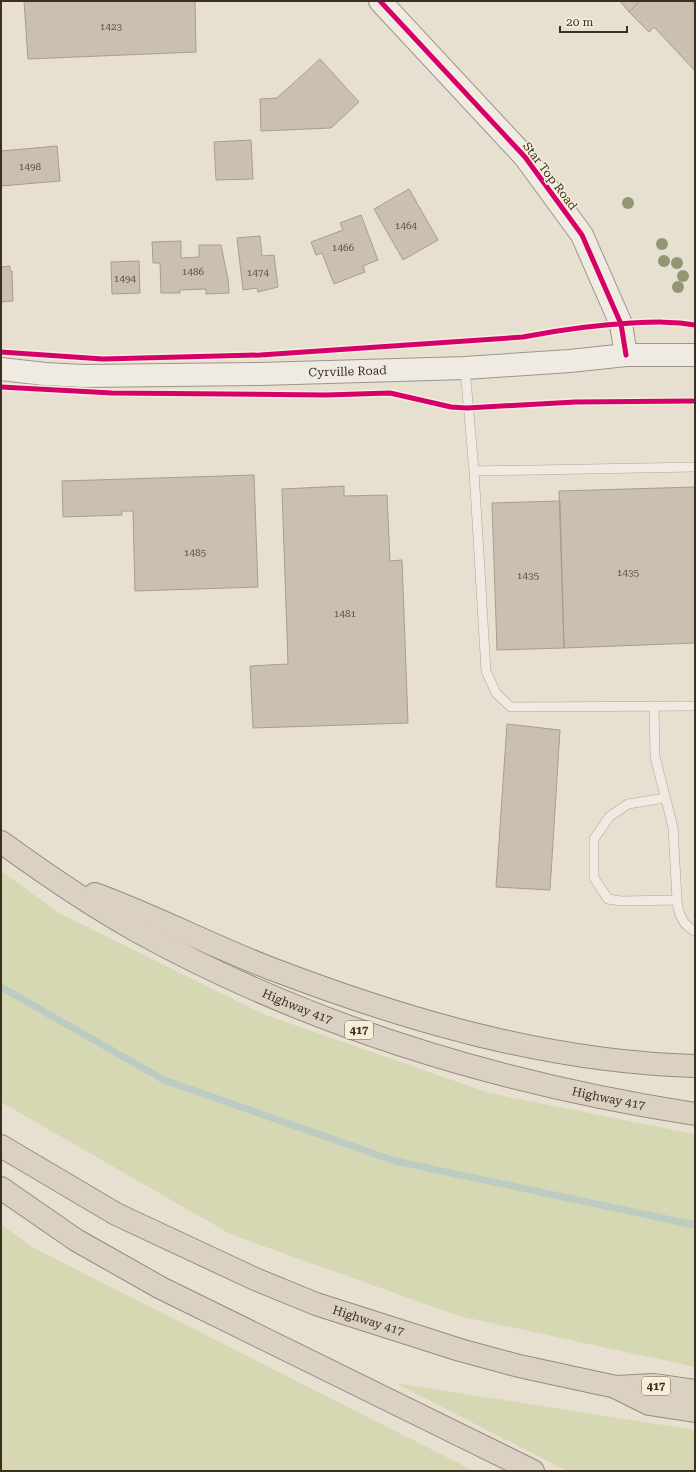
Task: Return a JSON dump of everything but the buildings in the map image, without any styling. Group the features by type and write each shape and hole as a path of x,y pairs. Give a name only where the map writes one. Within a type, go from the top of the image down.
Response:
{"highway":[{"name":"Highway 417","path":"1,842 49,876 136,931 252,988 352,1027 416,1049 498,1073 633,1104 695,1114"},
{"path":"49,876 141,911 195,937 272,969 401,1013 464,1032 563,1054 660,1065 695,1066"},
{"name":"Highway 417","path":"1,1146 116,1214 255,1279 316,1304 460,1350 616,1387 654,1385 695,1391"},
{"path":"1,1188 76,1240 161,1288 533,1471"},
{"path":"616,1387 648,1404 695,1411"}],"main road":[{"name":"Star Top Road","path":"380,1 525,157 582,235 621,324 626,355"},
{"name":"Cyrville Road","path":"1,369 45,374 103,376 260,374 465,368 570,361 626,355 695,355"}],"lane":[{"path":"465,368 474,471 486,670 496,693 511,707 695,706"},
{"path":"474,471 695,467"},
{"path":"654,706 655,757 673,827 676,900 678,912 687,927 695,931"},
{"path":"665,798 628,804 609,817 594,839 594,878 608,899 621,901 676,900"}],"green space":[{"path":"1,871 59,913 263,1014 489,1093 695,1134 695,1367 459,1316 232,1235 1,1102"},
{"path":"1,1224 32,1247 474,1471 1,1471"},
{"path":"395,1383 695,1430 695,1471 567,1471"}],"waterway":[{"path":"1,987 164,1080 395,1161 695,1225"}],"cycle path":[{"path":"380,1 525,157 582,235 621,324 626,355"},
{"path":"1,352 103,359 260,355 523,337 577,328 617,324 663,322 695,325"},
{"path":"1,387 112,393 326,395 390,393 451,407 467,408 575,402 695,401"}]}
